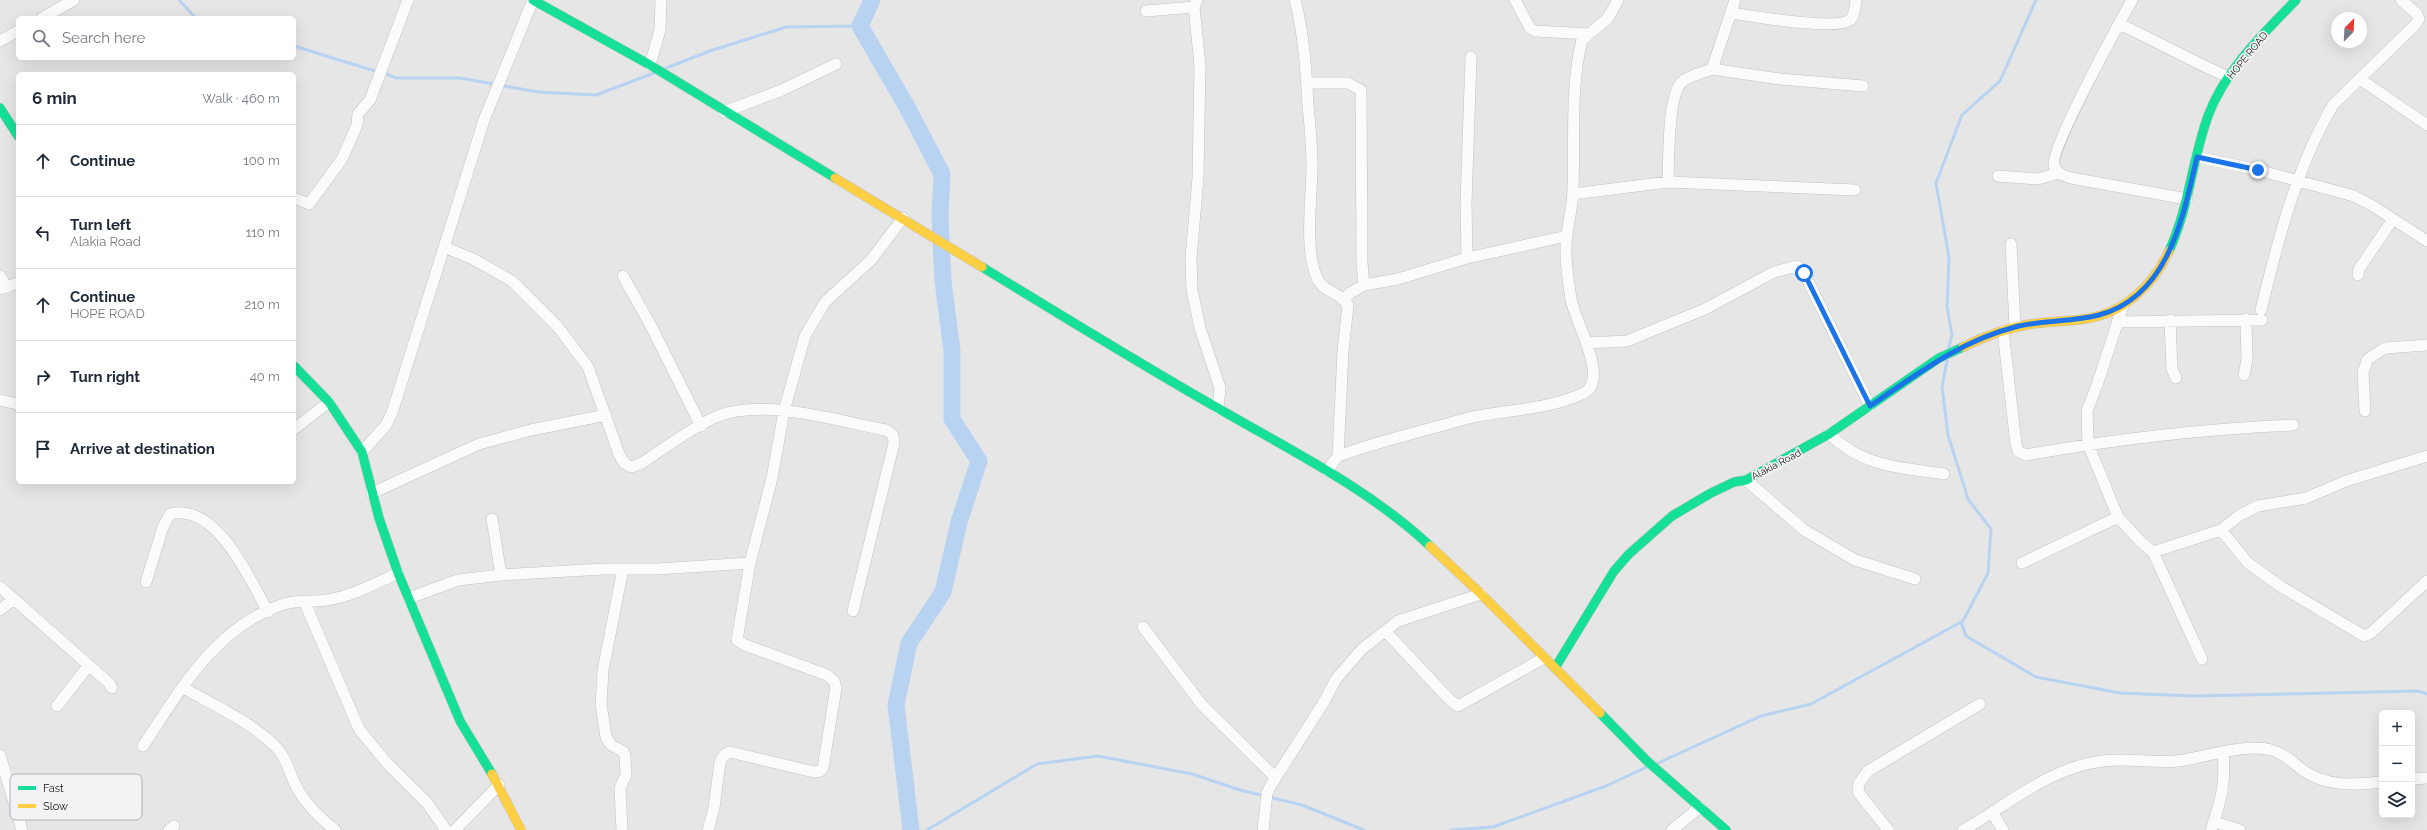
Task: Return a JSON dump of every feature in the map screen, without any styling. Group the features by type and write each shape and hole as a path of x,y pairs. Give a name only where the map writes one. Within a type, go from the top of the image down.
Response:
{"street":[{"path":"46,16 74,0"},
{"path":"296,199 309,204 342,159 357,124 358,114 370,100 408,0"},
{"path":"362,452 386,425 392,414 493,95 504,72 533,0 652,66 724,112 944,242 1141,364 1326,471 1394,516 1481,594 1647,761 1726,830"},
{"path":"652,66 660,30 661,0"},
{"path":"1295,0 1303,29 1312,162 1310,241 1316,277 1326,289 1344,299 1348,305 1343,351 1338,456"},
{"path":"1515,0 1527,23 1535,31 1589,34"},
{"path":"1326,471 1338,456 1374,442 1477,416 1527,408 1584,393 1590,389 1593,382 1594,368 1587,343 1573,312 1567,272 1567,236 1573,194 1576,85 1582,40 1608,18 1618,0"},
{"path":"1712,69 1735,0"},
{"path":"1731,13 1821,24 1841,24 1850,19 1854,13 1856,0"},
{"path":"2132,0 2121,24 2075,107 2056,154 2054,166 2059,173 2071,178 2187,199"},
{"name":"HOPE ROAD","path":"2003,331 2015,327 2100,315 2123,306 2153,278 2169,255 2187,199 2209,112 2228,77 2246,53 2296,0"},
{"path":"2117,322 2246,319 2262,315 2297,181 2333,105 2415,25 2423,20 2401,0"},
{"path":"1146,11 1195,3 1200,65 1198,178 1191,258 1192,290 1200,328 1220,388 1218,409"},
{"path":"2121,24 2156,40 2195,63 2228,77"},
{"path":"0,40 16,32"},
{"path":"1467,258 1466,204 1471,56"},
{"path":"724,112 782,90 836,64"},
{"path":"1668,182 1672,112 1678,88 1683,81 1712,69 1780,79 1863,86"},
{"path":"2360,79 2427,125"},
{"path":"1307,83 1348,82 1361,90 1362,263 1364,285"},
{"path":"0,108 16,133"},
{"path":"2197,157 2354,196 2427,241"},
{"path":"1998,176 2038,179 2059,173"},
{"path":"1573,194 1668,182 1855,190"},
{"path":"708,830 714,808 720,762 724,755 730,752 814,772 820,771 823,768 836,688 834,681 827,675 745,645 737,640 750,563 772,478 784,411 797,359 816,316 825,302 871,260 903,218"},
{"path":"2358,275 2359,269 2393,219"},
{"path":"1344,299 1350,292 1364,285 1398,279 1467,258 1567,236"},
{"path":"2011,244 2015,327"},
{"path":"444,247 473,259 512,280 545,312 588,367 619,454 624,463 631,466 640,464 717,417 732,412 784,411 886,430 894,435 894,443 875,527 852,611"},
{"path":"1587,343 1627,341 1705,309 1774,272 1797,266 1804,273 1870,406"},
{"path":"0,276 3,288 16,284"},
{"path":"623,276 650,324 701,426"},
{"path":"2123,306 2087,411 2088,444 2118,517 2140,541 2153,552 2202,659"},
{"path":"2244,375 2247,360 2246,319"},
{"path":"2170,320 2172,369 2176,378"},
{"path":"2003,331 2018,451 2026,455 2088,444 2207,429 2293,425"},
{"name":"Alakia Road","path":"1555,668 1601,589 1629,554 1684,508 1734,482 1746,480 1829,434 1939,358 2003,331"},
{"path":"2365,412 2363,372 2368,359 2385,348 2427,345"},
{"path":"296,368 329,402 362,452 372,493 398,573 460,721 499,785 521,830"},
{"path":"0,400 16,404"},
{"path":"296,427 329,402"},
{"path":"372,493 479,444 531,430 606,415"},
{"path":"1829,434 1842,446 1861,457 1880,464 1944,474"},
{"path":"2153,552 2221,530 2240,515 2258,506 2306,498 2346,482 2427,456"},
{"path":"1746,480 1804,530 1855,560 1915,579"},
{"path":"146,582 163,526 170,514 181,511 193,513 207,522 225,541 268,612"},
{"path":"2022,563 2118,517"},
{"path":"492,519 501,575"},
{"path":"2221,530 2248,563 2280,586 2364,636 2371,634 2427,581"},
{"path":"409,598 458,580 501,575 623,569 657,569 750,563"},
{"path":"622,830 620,788 626,775 626,757 624,752 611,745 606,737 601,704 602,670 623,569"},
{"path":"144,746 182,687 217,644 233,631 268,612 292,602 305,603 342,597 398,573"},
{"path":"0,587 109,683 112,688"},
{"path":"1263,830 1271,785 1324,702 1336,680 1362,649 1398,621 1481,594"},
{"path":"0,610 14,599"},
{"path":"305,603 359,729 385,761 427,803 446,830"},
{"path":"1143,627 1202,705 1271,785"},
{"path":"1385,631 1450,700 1458,706 1544,658"},
{"path":"57,706 89,665"},
{"path":"182,687 257,732 278,749 286,760 294,783 302,796 335,830"},
{"path":"1888,830 1858,792 1859,783 1868,771 1980,704"},
{"path":"1963,830 1994,814 2050,777 2076,767 2103,761 2182,760 2254,748 2270,749 2283,755 2302,770 2322,781 2337,784 2379,782"},
{"path":"2223,752 2225,777 2219,811 2212,826 2240,830"},
{"path":"0,755 10,790"},
{"path":"2415,779 2427,778"},
{"path":"455,830 499,785"},
{"path":"1672,830 1700,807"},
{"path":"1994,814 2003,830"},
{"path":"19,820 22,830"}],"waterway":[{"path":"179,0 194,16"},
{"path":"872,0 860,26 907,107 942,174 940,217 943,281 952,351 952,419 979,461 959,522 943,592 909,643 896,705 911,830"},
{"path":"1949,347 1952,335 1947,307 1949,257 1936,183 1962,115 2000,81 2036,0"},
{"path":"666,68 710,51 786,27 860,26"},
{"path":"296,47 378,72"},
{"path":"384,73 396,78 460,78 538,92 596,95 654,73"},
{"path":"1658,763 1761,716 1811,704 1963,621 1988,573 1991,529 1968,499 1948,435 1942,387 1947,361"},
{"path":"1961,622 1966,636 2036,677 2120,693 2194,696 2418,691 2427,694"},
{"path":"927,830 1037,764 1098,756 1192,774 1240,790 1302,805 1364,830"},
{"path":"1451,830 1493,827 1606,786 1647,767"}],"traffic: fast":[{"path":"533,0 650,65 835,178"},
{"path":"2169,251 2176,235 2198,150 2208,116 2215,99 2224,83 2246,54 2296,0"},
{"path":"0,108 16,133"},
{"path":"982,267 1161,375 1329,472 1382,506 1430,546"},
{"path":"1555,668 1614,571 1629,554 1672,516 1711,493 1734,482 1746,480 1829,434 1939,358 1963,347"},
{"path":"296,368 329,402 362,452 379,518 398,573 460,721 492,774"},
{"path":"1600,713 1647,761 1726,830"}],"traffic: slow":[{"path":"835,178 982,267"},
{"path":"1963,347 2010,329 2040,323 2084,319 2098,316 2124,305 2145,287 2154,276 2169,251"},
{"path":"1430,546 1481,594 1600,713"},
{"path":"492,774 521,830"}],"route":[{"path":"1804,273 1828,325 1870,406 1939,358 1986,337 2015,327 2100,315 2123,306 2145,287 2169,255 2187,199 2197,157 2258,170"}]}
